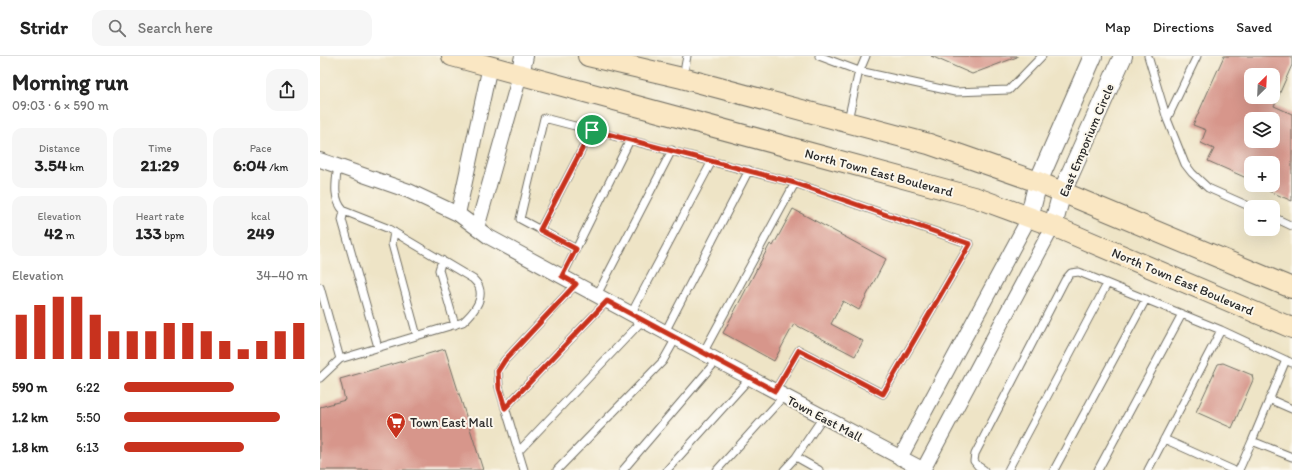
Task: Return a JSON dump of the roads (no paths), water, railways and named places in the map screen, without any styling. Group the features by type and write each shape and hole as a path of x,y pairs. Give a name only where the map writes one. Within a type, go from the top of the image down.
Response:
{"main road":[{"name":"North Town East Boulevard","path":"452,56 522,65 977,198 1053,226 1292,328"},
{"path":"588,56 682,78 929,144 1038,182 1292,288"}],"street":[{"name":"East Emporium Circle","path":"1030,218 1038,182 1093,56"},
{"name":"East Emporium Circle","path":"1053,226 1062,192 1123,56"},
{"path":"458,214 491,61"},
{"path":"477,228 522,65"},
{"name":"Town East Mall","path":"320,160 409,191 458,214 489,237 779,394 924,470 1053,226"},
{"path":"900,458 1030,218"}],"lane":[{"path":"682,78 687,56"},
{"path":"819,56 859,72 955,92 1010,90 1042,56"},
{"path":"847,122 859,72 866,56"},
{"path":"1148,56 1167,119 1185,164 1208,188 1244,205"},
{"path":"1167,119 1197,56"},
{"path":"576,249 520,220 544,118 712,160 795,183 970,244 883,394 799,350 779,394 717,470"},
{"path":"540,230 592,130"},
{"path":"562,276 630,140"},
{"path":"505,408 602,298 672,150"},
{"path":"518,452 637,317 712,160"},
{"path":"320,378 340,359 463,322 473,313 479,299 479,287 473,279 394,232 340,207 335,191 338,165"},
{"path":"558,470 663,361 671,335 749,170"},
{"path":"703,352 795,183"},
{"path":"344,210 342,220 378,348"},
{"path":"1280,221 1292,226"},
{"path":"394,232 392,244 417,336"},
{"path":"442,260 439,270 455,325"},
{"path":"984,470 974,461 975,454 1065,280 1071,273 1079,272 1221,330 1289,362 1269,400 1239,470"},
{"path":"524,470 499,388 498,371 505,360 576,284"},
{"path":"1008,470 1107,284"},
{"path":"320,287 340,359"},
{"path":"1054,470 1146,299"},
{"path":"1098,470 1182,314"},
{"path":"1148,470 1221,330"},
{"path":"623,470 717,360"},
{"path":"667,470 750,378"},
{"path":"1269,400 1292,409"},
{"path":"784,470 796,457 823,417"},
{"path":"1164,439 1233,470"},
{"path":"1252,441 1292,457"},
{"path":"796,457 819,470"}],"place":[{"name":"Town East Mall","path":"396,439"}]}
